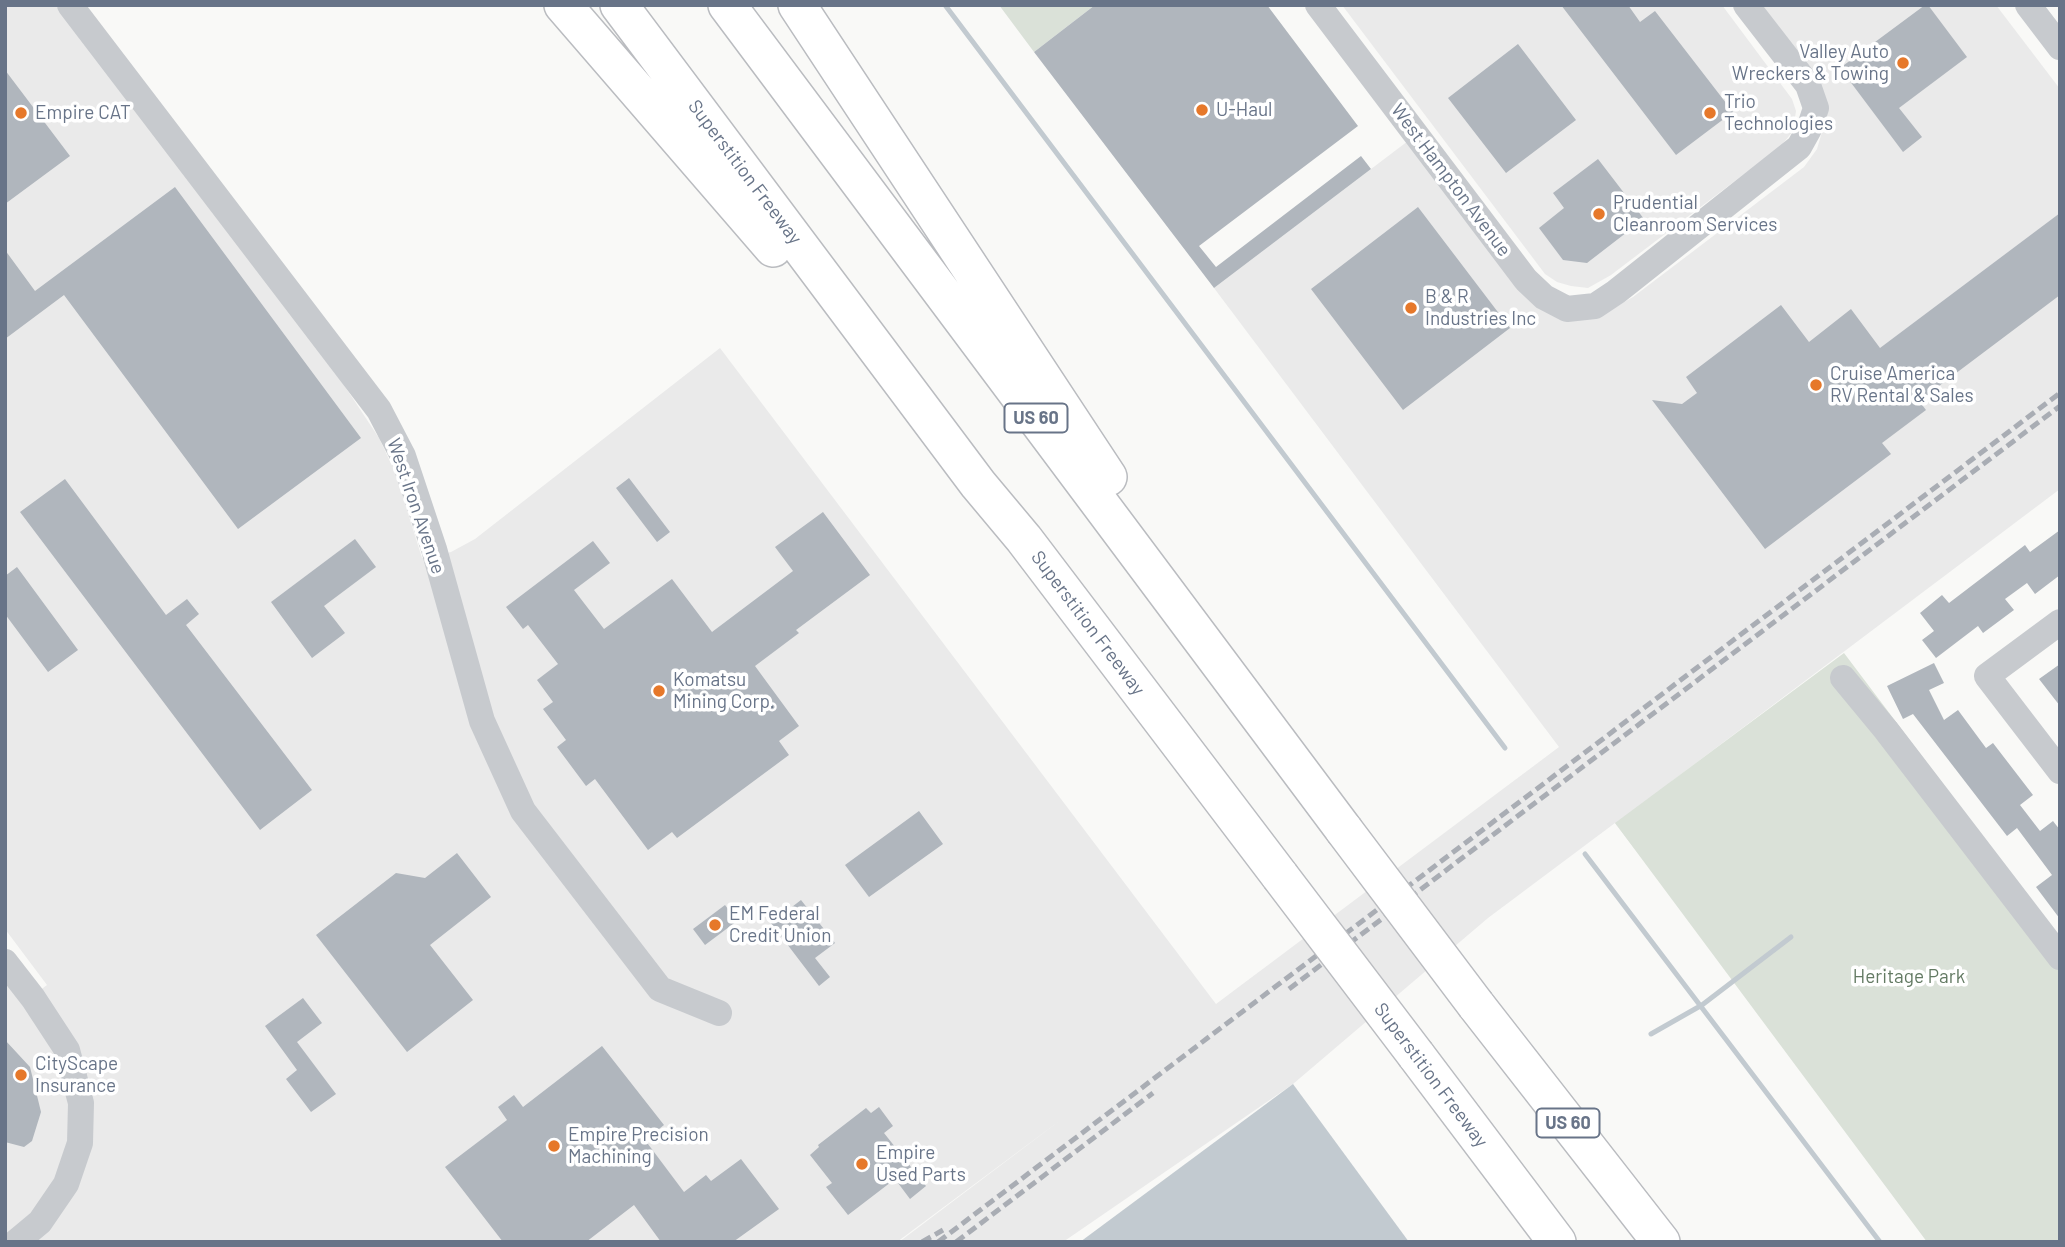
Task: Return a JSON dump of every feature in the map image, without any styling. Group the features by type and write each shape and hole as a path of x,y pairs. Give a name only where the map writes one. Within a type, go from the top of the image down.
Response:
{"highway":[{"path":"563,5 978,484"},
{"name":"Superstition Freeway","path":"619,5 978,484 1024,539 1555,1240"},
{"name":"US 60","path":"727,5 1476,1005 1661,1242"},
{"path":"797,5 1344,830"}],"street":[{"name":"West Iron Avenue","path":"70,5 379,410 403,456 416,495 482,721 523,811 660,989 719,1013"},
{"name":"West Hampton Avenue","path":"1318,5 1526,280 1544,297 1567,310 1595,306 1603,301 1799,147 1810,129 1816,108 1808,85 1746,5"},
{"path":"2028,5 2060,47"},
{"path":"2060,622 1987,676 2060,771"},
{"path":"1843,678 2060,957"},
{"path":"5,962 33,998 67,1050 80,1103 80,1143 66,1184 40,1222 16,1242"}],"shaded area":[{"path":"5,5 58,5 344,385 379,438 395,472 422,558 451,552 475,539 720,348 1216,1004 1559,747 1214,288 1408,141 1526,297 1608,311 1633,297 1804,167 1817,149 1827,115 1761,5 1996,5 2060,89 2060,489 1672,781 1644,861 1615,823 1488,918 1293,1084 1063,1242 899,1242 1062,1119 897,1242 5,1242 5,982 22,1004 47,985 5,929"},
{"path":"1342,5 1722,5 1792,99 1796,111 1793,131 1781,146 1611,275 1588,288 1571,286 1557,282 1545,274"},
{"path":"1293,1084 1409,1242 1080,1242"}],"green space":[{"path":"999,5 1095,5 1034,52"},
{"name":"Heritage Park","path":"1844,653 2060,939 2060,1242 1927,1242 1615,823"}],"building":[{"path":"1095,5 1267,5 1358,126 1199,246 1216,267 1361,156 1371,169 1214,288 1034,52"},
{"path":"1561,5 1628,5 1640,22 1655,11 1733,112 1676,155"},
{"name":"Valley Auto Wreckers & Towing","path":"1928,5 1967,57 1899,108 1922,137 1903,152 1840,68"},
{"path":"1518,44 1576,120 1506,173 1448,98"},
{"name":"Empire CAT","path":"5,70 70,156 5,204"},
{"name":"Prudential Cleanroom Services","path":"1598,159 1644,219 1587,263 1563,260 1539,228 1564,208 1553,193"},
{"path":"175,187 361,438 238,529 64,295 5,339 5,250 35,291"},
{"name":"B & R Industries Inc","path":"1418,207 1510,328 1403,410 1311,289"},
{"name":"Cruise America RV Rental & Sales","path":"2060,213 2060,295 1919,401 1926,410 1882,443 1891,454 1765,549 1652,400 1682,404 1697,393 1686,377 1781,305 1809,342 1851,309 1880,348"},
{"path":"629,478 670,532 657,542 616,488"},
{"path":"65,479 166,615 187,599 199,614 186,625 312,790 260,830 20,512"},
{"name":"Komatsu Mining Corp.","path":"823,512 870,575 796,630 799,633 755,666 799,726 779,741 789,755 677,838 672,832 648,850 595,779 586,786 557,747 566,740 543,709 553,702 537,680 558,664 528,625 523,629 506,607 593,541 610,563 574,590 604,629 672,579 712,632 793,571 775,547"},
{"path":"2060,530 2060,575 2035,594 2027,583 2005,599 2014,610 1983,633 1978,626 1936,658 1922,640 1934,631 1920,613 1942,595 1949,603 2025,545 2030,552"},
{"path":"355,539 376,567 324,606 345,633 312,658 271,602"},
{"path":"17,567 78,650 48,672 5,614 5,576"},
{"path":"1934,663 1944,683 1929,690 1944,720 1958,710 1986,748 1993,743 2033,795 2020,805 2040,831 2053,821 2060,830 2060,919 2036,887 2052,875 2017,828 2007,836 1913,714 1903,719 1887,686"},
{"path":"2060,664 2060,706 2039,679"},
{"path":"919,811 943,844 869,897 845,865"},
{"path":"457,853 491,897 430,945 473,1000 407,1052 316,935 396,873 425,878"},
{"path":"801,900 835,943 815,958 830,977 819,986 771,923"},
{"name":"EM Federal Credit Union","path":"725,905 737,921 705,945 693,929"},
{"path":"303,998 322,1023 297,1042 336,1094 311,1112 286,1079 297,1070 265,1026"},
{"path":"5,1040 30,1067 41,1112 32,1141 24,1147 5,1142"},
{"path":"602,1046 664,1125 645,1140 684,1192 706,1175 711,1181 741,1159 779,1209 733,1242 661,1242 634,1205 586,1242 503,1242 445,1167 507,1120 498,1107 514,1095 523,1107"},
{"name":"Empire Used Parts","path":"879,1107 893,1126 884,1133 926,1186 910,1199 895,1179 848,1215 826,1187 832,1183 810,1155 818,1145 866,1108 871,1113"}],"waterway":[{"path":"945,5 1505,748"},
{"path":"1585,854 1880,1242"},
{"path":"1651,1034 1702,1005 1791,937"}],"railway":[{"path":"938,1242 2060,393"},
{"path":"1289,989 2060,406"},
{"path":"956,1242 1153,1093"},
{"path":"922,1242 943,1230"}],"place":[{"name":"Valley Auto Wreckers & Towing","path":"1903,63"},
{"name":"U-Haul","path":"1202,110"},
{"name":"Empire CAT","path":"21,113"},
{"name":"Trio Technologies","path":"1710,113"},
{"name":"Prudential Cleanroom Services","path":"1599,214"},
{"name":"B & R Industries Inc","path":"1411,308"},
{"name":"Cruise America RV Rental & Sales","path":"1816,385"},
{"name":"Komatsu Mining Corp.","path":"659,691"},
{"name":"EM Federal Credit Union","path":"715,925"},
{"name":"CityScape Insurance","path":"21,1075"},
{"name":"Empire Precision Machining","path":"554,1146"},
{"name":"Empire Used Parts","path":"862,1164"}]}
